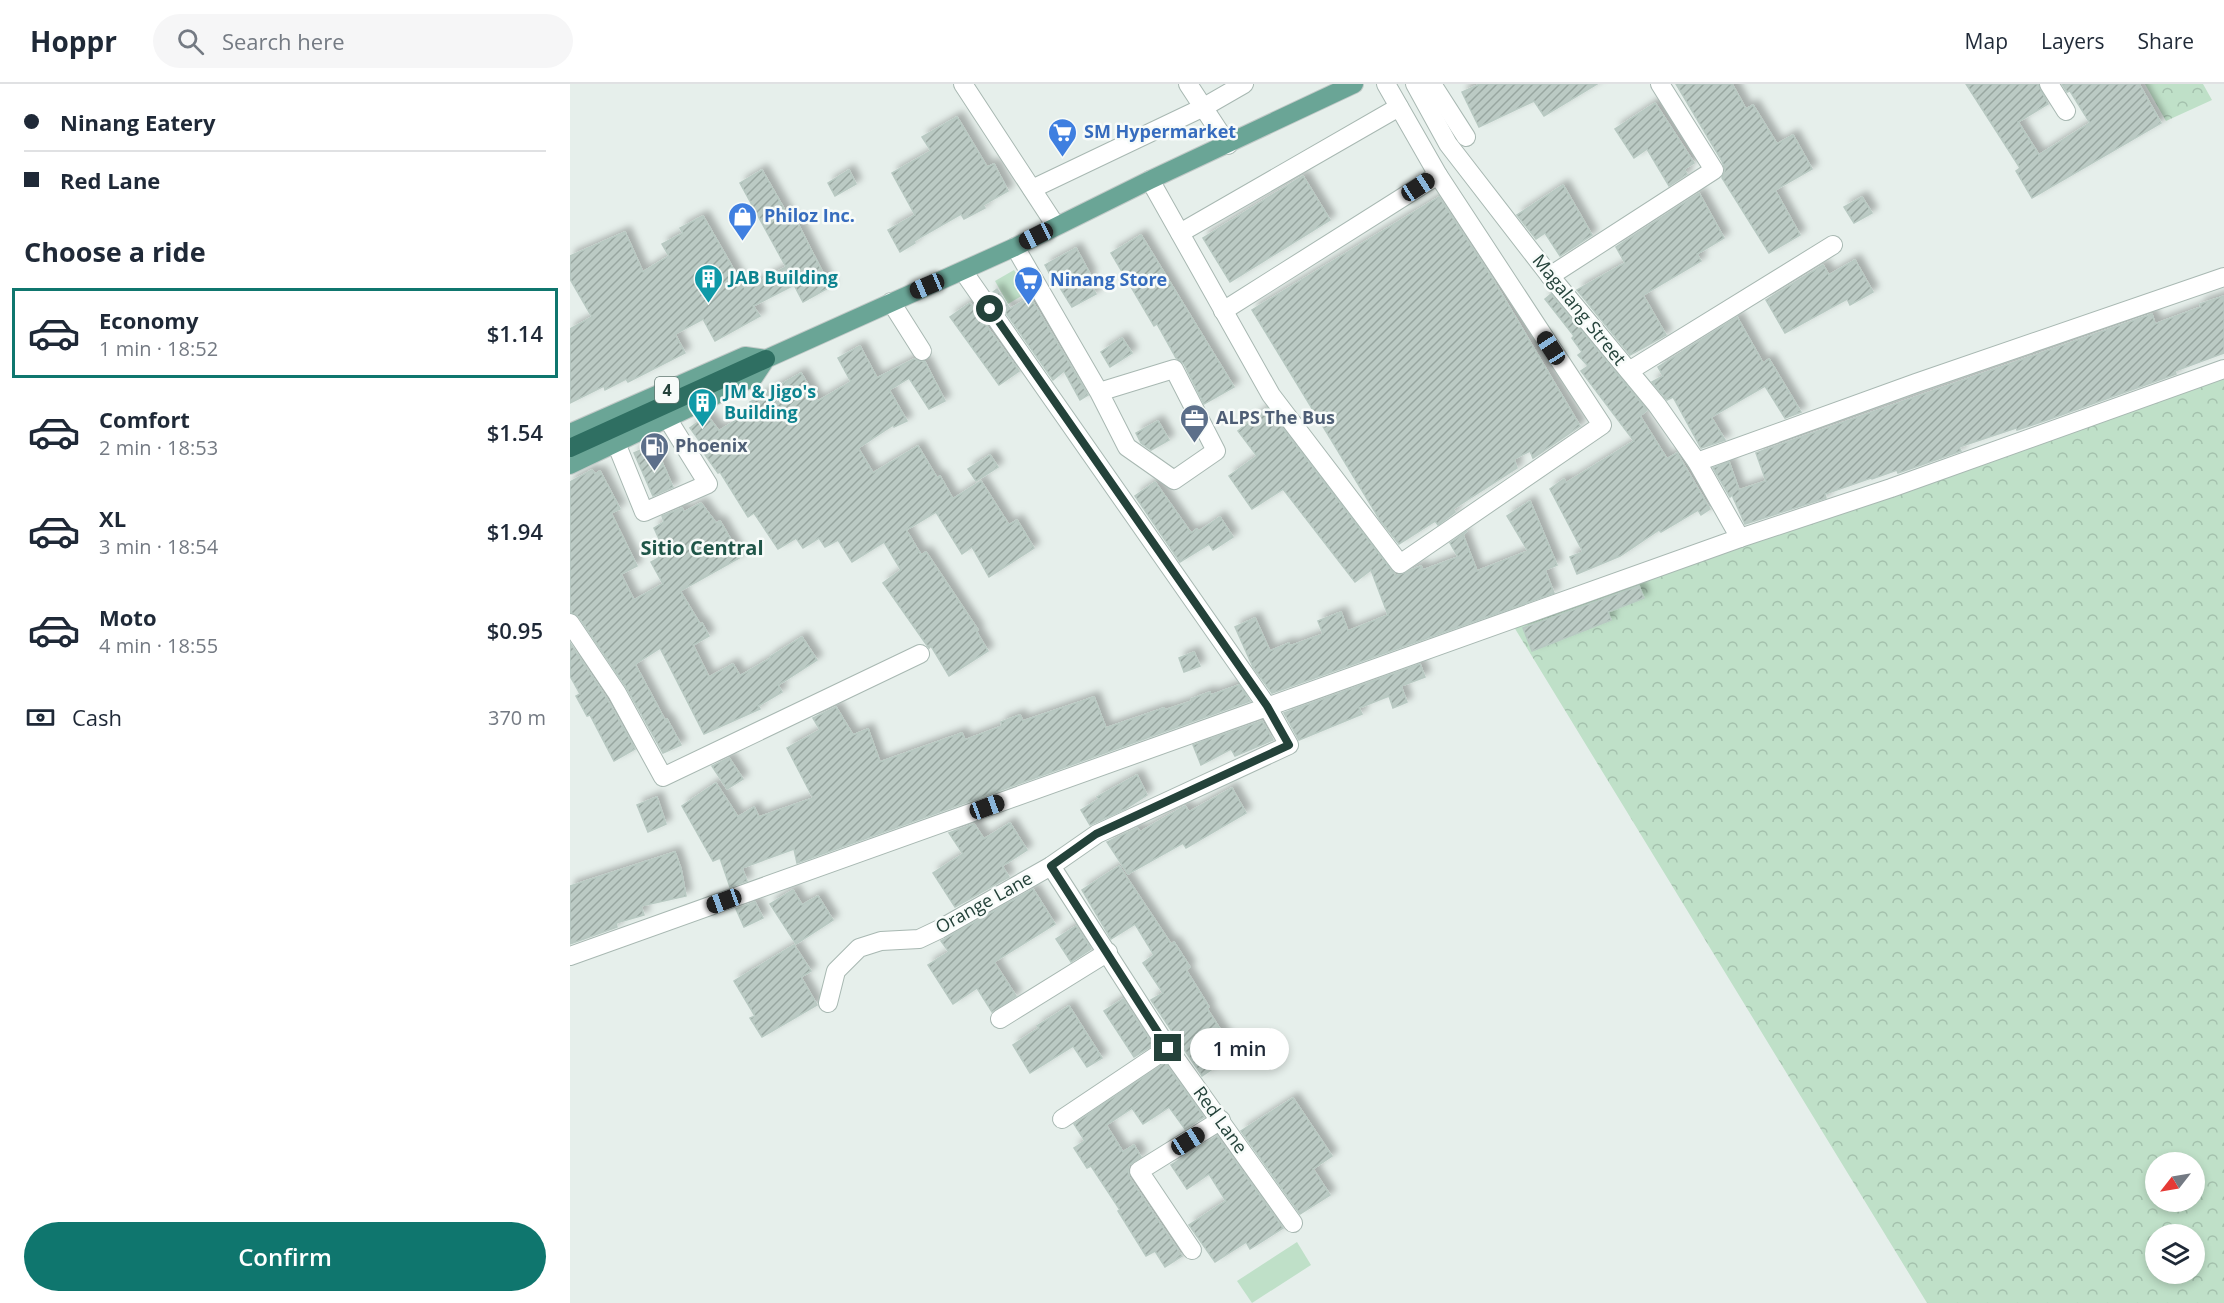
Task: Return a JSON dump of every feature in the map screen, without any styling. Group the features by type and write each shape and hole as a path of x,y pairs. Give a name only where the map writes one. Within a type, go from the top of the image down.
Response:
{"highway":[{"path":"570,448 766,359"}],"main road":[{"name":"4","path":"570,465 754,377 766,359 1015,247 1150,180 1354,84"},
{"name":"4","path":"570,433 745,356 766,359"}],"street":[{"path":"963,84 1056,226"},
{"path":"1188,84 1227,145"},
{"path":"1032,189 1204,107 1244,84"},
{"path":"1150,180 1271,395 1400,564 1602,424 1438,175 1386,84"},
{"name":"Magalang Street","path":"1415,84 1448,144 1550,276 1657,405 1697,462 1740,538"},
{"path":"1550,276 1714,170 1660,84"},
{"path":"2049,84 2066,111"},
{"path":"1438,86 1466,137"},
{"path":"1180,233 1399,107"},
{"path":"1223,311 1438,175"},
{"path":"1629,371 1833,245"},
{"path":"1015,247 1099,392 1127,447 1174,480 1216,451 1174,369 1099,392"},
{"path":"963,271 1267,706"},
{"path":"1697,462 1916,383 2224,277"},
{"path":"891,302 922,351"},
{"path":"570,956 1740,538 1891,488 2224,369"},
{"path":"616,443 644,512 708,484 667,418"},
{"path":"570,623 617,693 663,777 920,654"},
{"name":"Orange Lane","path":"828,1003 836,972 859,948 881,941 919,939 1051,866 1096,834 1289,745 1267,706"},
{"name":"Red Lane","path":"1051,866 1168,1048 1293,1223"},
{"path":"1000,1019 1108,952"},
{"path":"1062,1119 1168,1048"},
{"path":"1192,1250 1139,1172 1221,1120"}],"green space":[{"path":"2145,84 2203,84 2212,100 2166,121"},
{"path":"1014,270 1028,292 1008,304 995,281"},
{"path":"2224,378 2224,1303 1927,1303 1514,627"},
{"path":"1297,1242 1311,1265 1252,1303 1237,1281"}],"building":[{"path":"1480,84 1597,84 1544,116 1534,101 1479,127 1462,92"},
{"path":"1676,84 1732,84 1746,109 1753,105 1777,144 1793,135 1812,169 1775,190 1800,235 1769,253 1722,178 1725,170 1722,161"},
{"path":"1966,84 2038,84 2048,104 2018,122 2039,155 2090,123 2070,91 2067,92 2062,84 2139,84 2161,123 2032,198 2016,171 2020,168"},
{"path":"1655,103 1694,163 1684,169 1687,174 1669,186 1647,149 1634,158 1615,129"},
{"path":"957,117 987,167 994,164 1008,191 983,205 985,208 964,219 961,214 914,241 915,243 900,252 888,230 915,215 892,173 931,151 922,137"},
{"path":"762,170 794,226 798,224 830,287 803,302 794,285 753,306 760,316 715,341 703,319 675,334 685,353 628,382 626,379 605,390 604,386 570,403 570,329 592,317 570,279 570,256 625,232 643,272 669,256 662,244 683,233 680,228 703,216 745,289 786,267 740,183"},
{"path":"849,170 856,184 835,196 828,183"},
{"path":"1303,176 1330,220 1230,282 1203,238"},
{"path":"1563,185 1592,235 1560,256 1545,233 1536,239 1517,215"},
{"path":"1699,193 1724,238 1697,254 1701,261 1643,295 1666,335 1630,355 1577,290 1625,263 1616,247"},
{"path":"1439,197 1492,278 1580,426 1533,458 1530,451 1514,459 1517,468 1453,509 1455,512 1438,525 1435,521 1399,544 1380,520 1252,310"},
{"path":"1862,197 1872,213 1854,223 1844,207"},
{"path":"1141,235 1234,387 1204,404 1184,364 1176,358 1157,324 1154,326 1111,253"},
{"path":"1076,248 1091,276 1087,278 1096,294 1072,307 1057,283 1055,284 1045,265"},
{"path":"1855,260 1873,292 1850,305 1847,299 1785,333 1766,300 1823,265 1829,275"},
{"path":"997,289 1010,309 1030,297 1088,395 1080,400 1064,371 1053,380 992,293"},
{"path":"1551,294 1647,410 1640,416 1667,459 1677,453 1710,509 1701,515 1698,510 1661,532 1659,530 1620,556 1577,574 1570,557 1583,552 1550,489 1564,479 1566,483 1634,441 1581,371 1588,366 1578,355 1582,352 1572,338 1574,336 1545,299"},
{"path":"2224,296 2224,353 2175,371 2176,374 2047,420 1959,447 1961,451 1898,473 1897,470 1825,494 1826,498 1745,524 1732,495 1730,497 1713,468 1729,462 1739,490 1766,481 1756,453 2152,314 2155,324"},
{"path":"970,303 1019,371 999,385 950,317"},
{"path":"1737,317 1763,363 1769,359 1801,412 1785,418 1765,386 1711,417 1725,440 1701,448 1673,397 1667,400 1652,382 1663,376 1658,367"},
{"path":"1122,338 1132,353 1110,367 1101,352"},
{"path":"860,346 877,378 914,359 925,362 945,401 929,409 909,378 889,390 907,421 894,427 893,425 858,448 873,473 918,446 937,478 940,476 953,499 981,481 1009,525 1017,520 1034,548 989,577 972,547 962,554 936,512 906,530 921,555 926,552 978,630 976,631 988,651 949,676 931,646 929,648 883,583 901,570 884,542 852,562 838,540 825,547 819,538 803,548 796,538 778,549 754,513 748,517 720,472 718,473 703,452 706,450 690,428 707,415 719,431 754,409 750,402 801,373 818,401 851,382 838,358"},
{"path":"1267,408 1396,576 1421,566 1423,570 1458,557 1450,543 1467,531 1463,535 1477,571 1528,551 1507,516 1530,501 1557,565 1545,570 1554,593 1272,693 1253,667 1235,627 1255,618 1270,651 1289,643 1290,646 1323,634 1318,621 1341,612 1348,631 1388,615 1371,570 1355,582 1283,489 1252,509 1229,476 1257,456 1238,431"},
{"path":"1158,421 1169,440 1151,450 1141,443 1136,433"},
{"name":"Phoenix","path":"654,444 673,487 653,496 634,453"},
{"path":"990,455 998,467 976,481 968,469"},
{"path":"592,470 595,474 600,471 620,509 611,513 637,566 621,574 634,600 663,584 651,562 666,554 654,528 664,522 662,516 682,508 684,512 701,503 716,523 720,521 741,557 680,591 709,636 693,645 709,677 733,664 740,676 802,637 817,660 778,685 782,692 758,706 760,709 704,734 660,648 635,664 681,745 663,753 626,687 579,617 570,612 570,482"},
{"path":"1155,482 1191,533 1197,529 1199,531 1220,517 1233,537 1213,550 1209,544 1180,562 1135,496"},
{"path":"1639,586 1644,598 1608,612 1611,620 1532,651 1523,628"},
{"path":"570,643 607,699 635,749 614,761 590,715 587,716 576,696 580,694 570,676"},
{"path":"1194,652 1200,666 1184,672 1179,658"},
{"path":"1420,664 1425,677 1401,686 1407,702 1393,708 1389,696 1359,708 1362,714 1299,740 1284,713"},
{"path":"1239,685 1250,701 797,863 794,849 742,868 747,881 730,887 720,858 713,861 682,806 716,783 738,817 754,807 759,817 813,798 787,748 820,730 813,718 836,707 853,735 868,729 880,762 962,733 965,740 1002,726 1001,722 1020,715 1023,721 1094,697 1106,728 1192,701 1191,699 1210,692 1211,695"},
{"path":"1262,721 1273,740 1235,756 1231,749 1201,765 1193,745"},
{"path":"729,758 743,779 727,789 712,766"},
{"path":"1137,775 1147,795 1125,809 1090,825 1081,810 1099,799 1097,797"},
{"path":"1232,788 1246,813 1186,848 1183,843 1128,874 1107,842 1137,828 1140,832 1185,806 1189,812"},
{"path":"657,797 666,824 648,832 637,805"},
{"path":"1010,823 1027,850 1002,866 1009,877 955,907 933,873 963,854 949,833 974,824 984,839"},
{"path":"675,852 686,896 641,906 644,915 616,923 617,927 570,944 570,886"},
{"path":"1119,866 1171,944 1174,942 1190,967 1186,970 1209,1007 1207,1009 1236,1053 1202,1076 1151,1000 1163,993 1143,963 1154,955 1135,924 1111,939 1082,890"},
{"path":"1033,889 1055,924 994,962 1016,996 992,1012 977,988 953,1004 928,965 949,952 941,941"},
{"path":"793,890 802,905 818,896 833,920 796,944 770,904"},
{"path":"755,902 763,918 744,927 736,909"},
{"path":"1076,926 1091,949 1071,962 1056,939"},
{"path":"794,945 811,971 801,977 817,1005 762,1037 750,1018 755,1016 734,981"},
{"path":"1123,999 1153,1045 1134,1057 1104,1011"},
{"path":"1069,1006 1102,1058 1087,1067 1073,1046 1030,1073 1013,1045 1039,1028 1037,1026"},
{"path":"1165,1063 1204,1117 1185,1129 1169,1107 1143,1124 1132,1108 1106,1125 1123,1152 1134,1145 1141,1157 1129,1165 1129,1177 1182,1256 1165,1267 1155,1251 1146,1256 1118,1211 1120,1210 1091,1166 1087,1168 1074,1148 1085,1141 1074,1124"},
{"path":"1293,1098 1332,1156 1313,1169 1330,1195 1300,1214 1241,1131"},
{"path":"1217,1136 1283,1228 1250,1249 1246,1242 1215,1262 1189,1225 1226,1201 1209,1174 1187,1189 1171,1165"}],"place":[{"name":"SM Hypermarket","path":"1063,158"},
{"name":"Philoz Inc.","path":"743,242"},
{"name":"JAB Building","path":"708,304"},
{"name":"Ninang Store","path":"1029,306"},
{"name":"JM & Jigo's Building","path":"703,428"},
{"name":"ALPS The Bus","path":"1195,444"},
{"name":"Phoenix","path":"654,472"}],"district":[{"name":"Sitio Central","path":"702,548"}],"route":[{"path":"990,309 1267,706 1289,745 1096,834 1051,866 1168,1048"}]}
